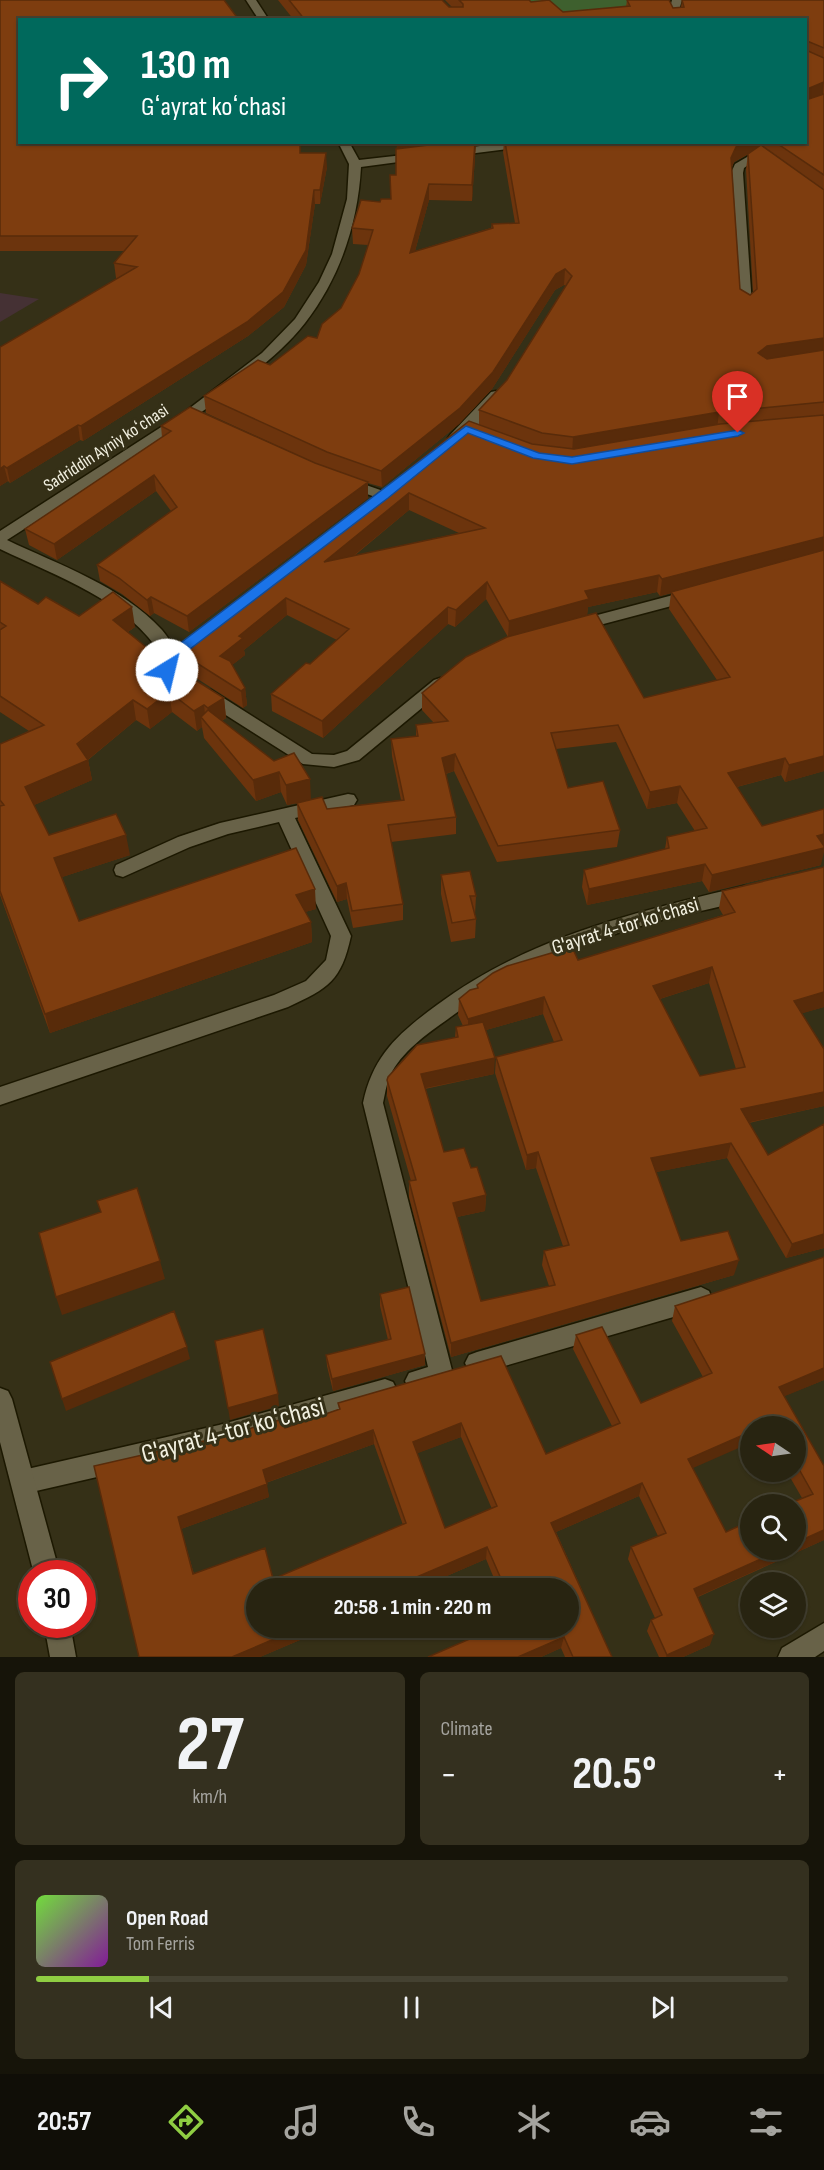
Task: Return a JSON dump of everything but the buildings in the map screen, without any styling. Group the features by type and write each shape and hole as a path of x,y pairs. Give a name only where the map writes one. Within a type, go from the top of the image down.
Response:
{"street":[{"path":"250,0 263,18"},
{"path":"675,18 673,14 677,0"},
{"path":"344,144 355,164 522,144"},
{"path":"746,304 737,173 739,166 763,152"},
{"name":"Sadriddin Ayniy koʻchasi","path":"0,540 191,414 267,356 300,321 325,282 338,254 353,199 355,164"},
{"path":"439,451 472,431 506,382"},
{"path":"191,414 211,423"},
{"path":"333,477 388,492 365,510"},
{"path":"0,540 136,615 176,654 167,670 309,760 334,761 353,756 450,675"},
{"path":"566,629 710,590"},
{"path":"123,870 184,842 226,828 348,800"},
{"path":"0,1096 281,1001 313,987 334,963 341,936 284,814"},
{"name":"G'ayrat 4-tor koʻchasi","path":"441,1374 373,1103 382,1072 412,1036 439,1014 484,981 553,946 635,919 768,887"},
{"name":"G'ayrat 4-tor koʻchasi","path":"23,1482 219,1437 723,1291"},
{"path":"0,1399 43,1560"},
{"path":"791,1657 824,1636"},
{"path":"60,1638 63,1657"}],"shaded area":[{"path":"0,293 39,299 0,322"}],"green space":[{"path":"514,0 664,0 601,18 552,18"}],"route":[{"path":"167,670 171,657 384,496 466,429 537,456 554,460 572,460 738,433"}]}
